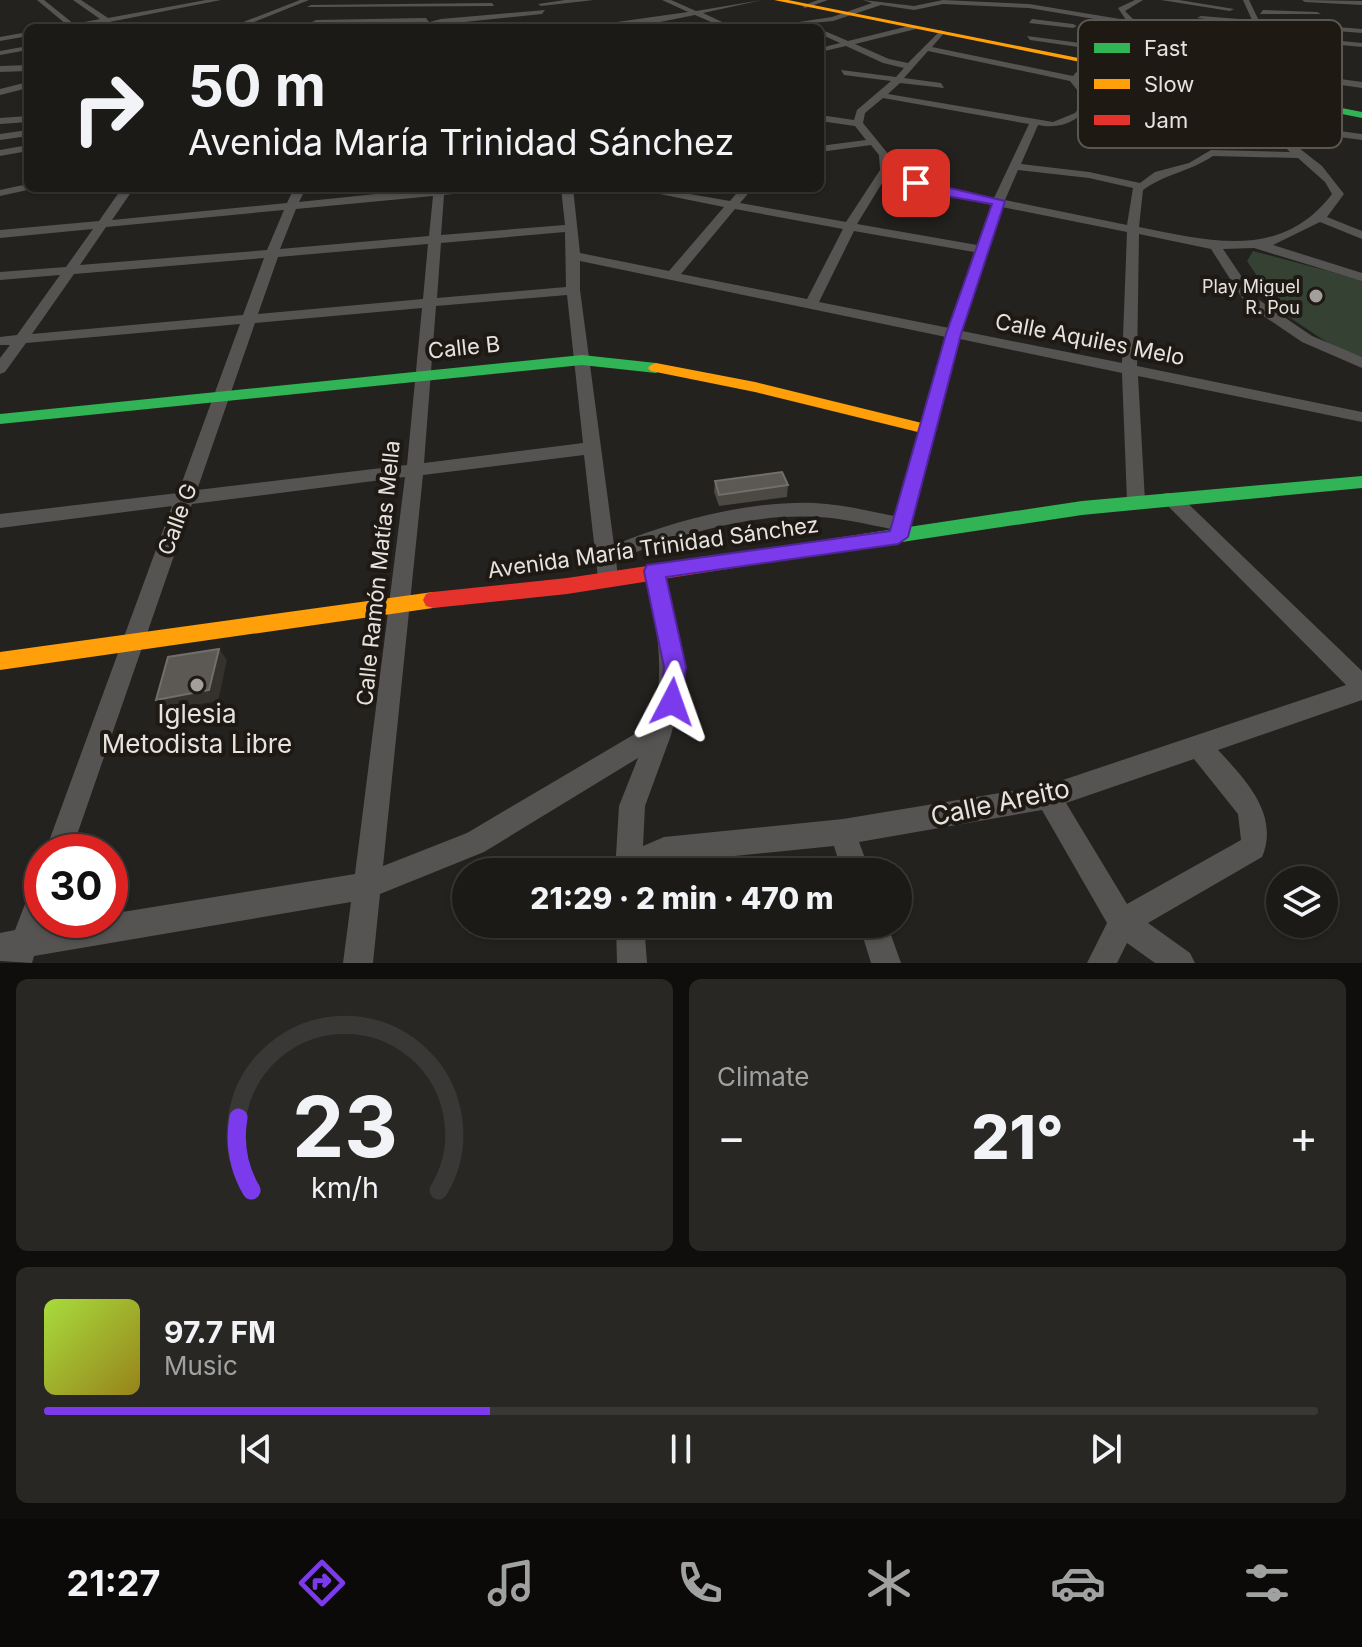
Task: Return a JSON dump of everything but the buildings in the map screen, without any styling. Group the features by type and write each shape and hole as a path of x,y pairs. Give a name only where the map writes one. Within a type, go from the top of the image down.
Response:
{"street":[{"path":"40,0 70,24"},
{"path":"76,0 107,20"},
{"path":"88,24 218,0"},
{"path":"244,24 308,3 328,0"},
{"path":"428,24 593,0 603,8"},
{"path":"665,0 721,24"},
{"path":"677,7 717,0"},
{"path":"628,24 759,0"},
{"path":"777,0 941,32 1078,48"},
{"path":"866,0 914,8 943,2 1028,3 1117,20"},
{"path":"1121,10 1140,0"},
{"path":"1164,0 1206,3 1252,12 1317,14"},
{"path":"1246,0 1256,20"},
{"path":"1305,0 1362,3"},
{"path":"1305,0 1323,20"},
{"path":"774,24 757,18 883,1"},
{"path":"264,24 308,3 494,2"},
{"path":"479,16 494,2"},
{"path":"1334,2 1346,12"},
{"path":"1027,43 1032,21 1028,3"},
{"path":"1206,3 1197,18 1221,20"},
{"path":"1108,7 1136,11"},
{"path":"727,8 740,12"},
{"path":"802,24 826,9"},
{"path":"826,9 880,36"},
{"path":"1121,10 1130,20"},
{"path":"611,17 618,24"},
{"path":"303,19 316,22 441,21"},
{"path":"655,21 659,24"},
{"path":"1032,21 1073,26"},
{"path":"824,49 913,27"},
{"path":"1357,28 1361,45"},
{"path":"858,123 860,112 881,95 941,32"},
{"path":"824,33 908,66"},
{"path":"3,35 24,34"},
{"path":"1027,43 1078,57"},
{"path":"925,48 1078,81"},
{"path":"0,53 24,49"},
{"path":"0,69 24,68"},
{"path":"844,72 941,86"},
{"path":"1074,80 1078,74"},
{"path":"1074,80 1078,85"},
{"path":"1342,83 1362,85"},
{"path":"0,92 24,86"},
{"path":"945,105 967,94"},
{"path":"881,95 1034,123 1054,125 1078,115"},
{"path":"0,103 24,96"},
{"path":"1342,111 1362,115"},
{"path":"812,303 850,226 885,170 884,155 858,123 824,119"},
{"path":"605,556 664,532 706,521 806,510 900,530 954,334 999,201 1034,123"},
{"path":"0,137 24,134"},
{"path":"1342,134 1362,137"},
{"path":"824,148 874,142"},
{"path":"1257,245 1320,218 1338,194 1324,176 1290,148"},
{"path":"0,153 24,149"},
{"path":"1015,166 1089,175 1140,186 1159,174 1193,165 1211,153 1298,155"},
{"path":"885,170 935,190 1215,246 1257,245 1362,277"},
{"path":"1136,501 1130,369 1132,227 1140,186"},
{"path":"0,193 24,188"},
{"path":"0,369 125,192"},
{"name":"Calle G","path":"64,834 288,209 298,192"},
{"path":"0,234 288,209 423,192"},
{"name":"Calle Ramón Matías Mella","path":"358,963 415,470 439,192"},
{"path":"568,192 574,256 573,290 608,578"},
{"path":"659,192 982,250"},
{"path":"672,276 743,192"},
{"path":"1320,218 1362,235"},
{"path":"0,276 572,228"},
{"path":"1215,246 1251,301 1307,339 1362,363"},
{"name":"Calle Aquiles Melo","path":"574,256 1362,417"},
{"path":"0,341 573,290"},
{"name":"Calle B","path":"0,419 582,360 635,363 693,373 926,429"},
{"path":"0,521 592,448"},
{"name":"Avenida María Trinidad Sánchez","path":"0,661 400,604 567,586 900,530 1136,501 1362,482"},
{"path":"1171,498 1362,688"},
{"path":"630,858 632,806 672,702 675,667 655,571"},
{"name":"Calle Areito","path":"650,858 664,850 843,832 1048,797 1362,688"},
{"path":"14,951 368,885 475,843 660,732"},
{"path":"1102,963 1122,922 1253,848 1258,832 1251,810 1198,746"},
{"path":"1048,797 1122,922 1180,963"},
{"path":"843,832 851,858"},
{"path":"14,951 24,931"},
{"path":"631,938 632,963"},
{"path":"878,938 886,963"}],"green space":[{"name":"Play Miguel R. Pou","path":"1253,251 1362,280 1362,357 1334,347 1280,311 1247,261"}],"traffic: fast":[{"path":"1342,111 1362,115"},
{"path":"0,419 582,360 656,368"},
{"path":"862,541 1082,508 1362,482"}],"traffic: slow":[{"path":"777,0 1078,59"},
{"path":"656,368 755,387 926,429"},
{"path":"0,661 433,600"}],"traffic: jam":[{"path":"433,600 567,586 862,541"}],"place":[{"name":"Play Miguel R. Pou","path":"1316,296"},
{"name":"Iglesia Metodista Libre","path":"197,685"}],"route":[{"path":"672,702 675,667 655,571 898,537 954,334 999,201 935,190 916,183"}]}
